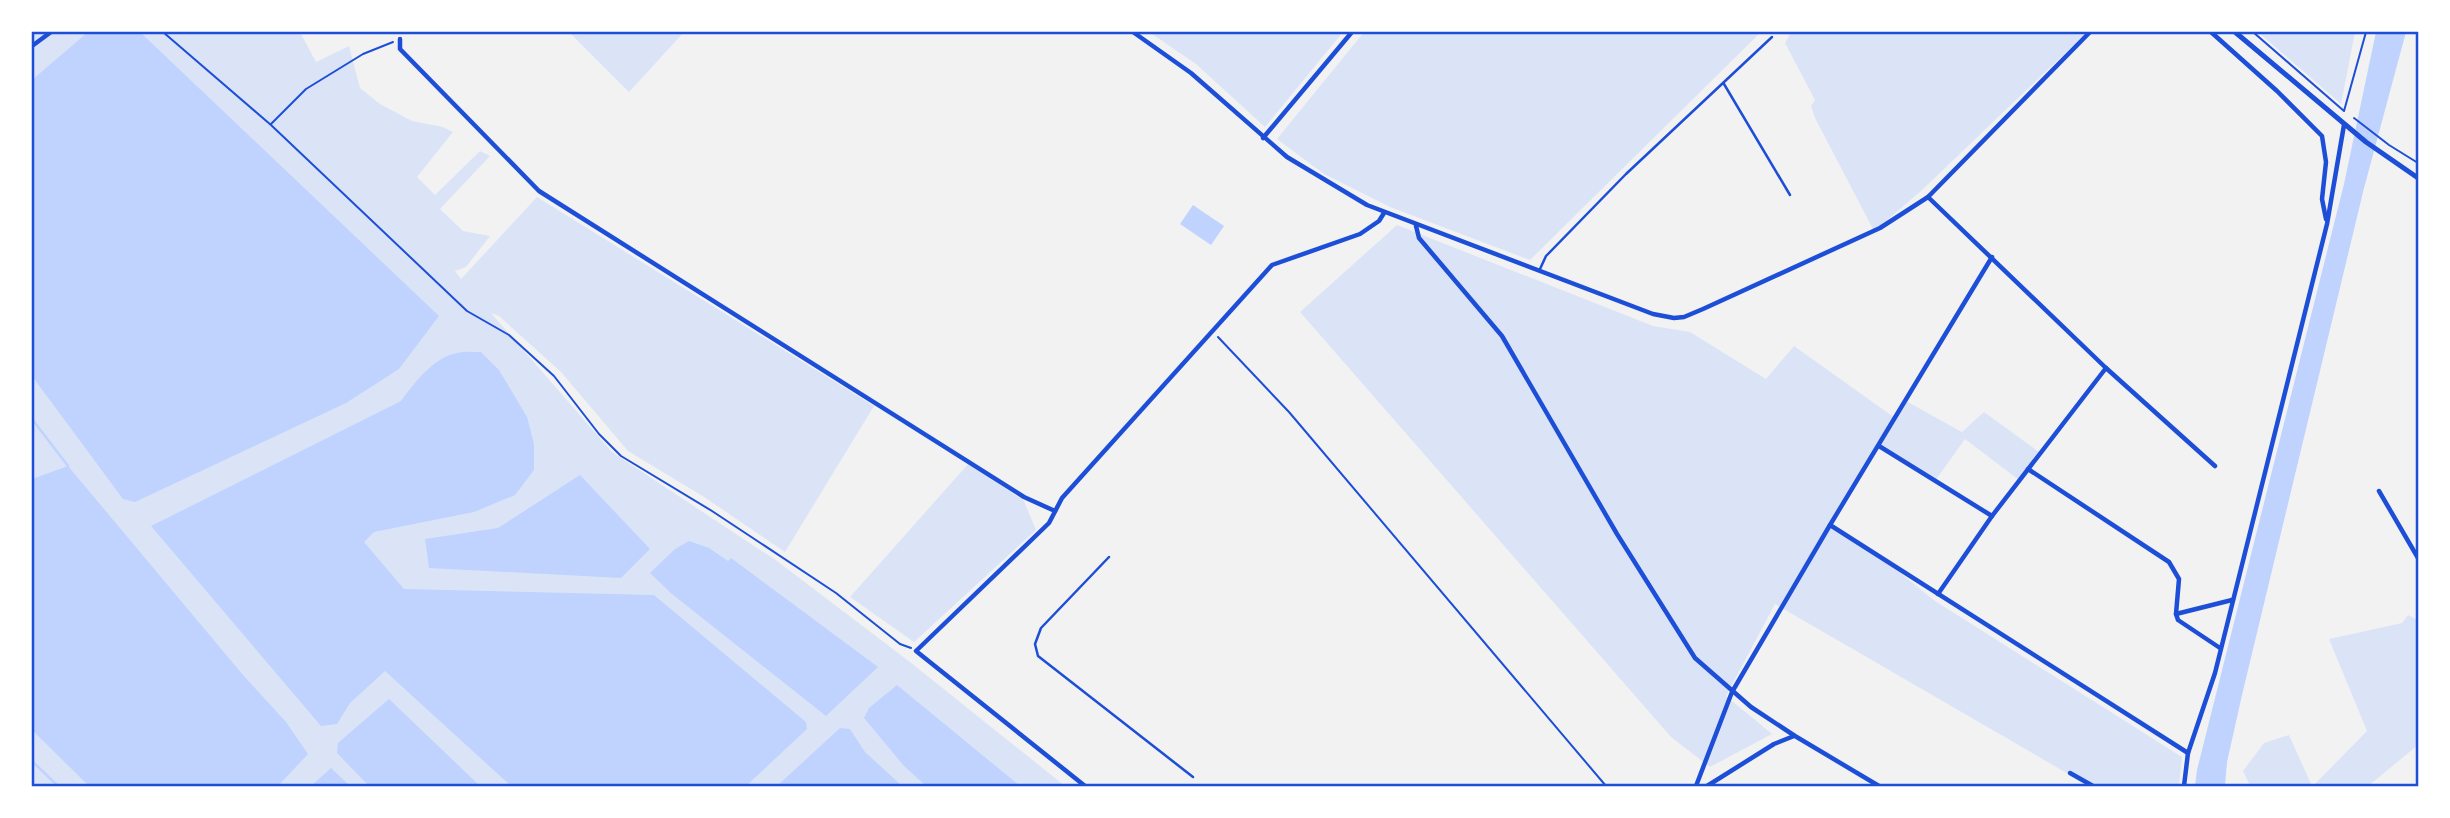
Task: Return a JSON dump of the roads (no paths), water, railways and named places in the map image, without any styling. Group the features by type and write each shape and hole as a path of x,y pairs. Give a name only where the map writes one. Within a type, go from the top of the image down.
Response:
{"street":[{"path":"32,46 51,32"},
{"path":"1133,32 1191,73 1287,157 1348,196 1416,226 1653,314 1674,318 1684,317 1880,228 1928,197 2090,32"},
{"path":"1263,138 1352,32"},
{"path":"2211,32 2322,136 2326,162 2322,199 2327,224"},
{"path":"2235,32 2344,125 2418,178"},
{"path":"400,39 400,49 539,191 1012,490 1055,511"},
{"path":"2185,786 2188,753 2215,673 2327,224 2344,125"},
{"path":"1928,197 2106,368 2216,466"},
{"path":"1086,786 916,651 1049,523 1062,498 1272,265 1360,234 1379,221 1384,213"},
{"path":"1416,226 1419,238 1502,336 1617,534 1695,658 1732,692 1795,736 1879,786"},
{"path":"1696,786 1732,692 1992,257"},
{"path":"1938,594 1992,516 2106,368"},
{"path":"1879,446 1992,516"},
{"path":"2028,469 2169,562 2179,579 2176,614 2178,620 2220,648"},
{"path":"2379,491 2418,558"},
{"path":"1830,525 2188,753"},
{"path":"2176,614 2232,600"},
{"path":"1707,786 1774,744 1795,736"},
{"path":"2070,773 2093,786"}],"lane":[{"path":"1539,272 1546,256 1626,174 1772,37"},
{"path":"1723,83 1790,195"},
{"path":"1109,557 1041,628 1035,645 1038,656 1193,777"}],"water":[{"path":"88,32 140,32 439,316 399,369 346,403 135,502 123,499 32,376 32,80"},
{"path":"2376,32 2406,32 2364,188 2242,695 2227,762 2225,786 2195,786 2344,184"},
{"path":"1193,205 1224,226 1211,245 1180,224"},
{"path":"481,352 499,370 527,417 534,444 534,470 515,495 474,512 374,532 364,542 404,589 654,595 806,722 807,729 746,786 511,786 385,671 350,703 337,724 321,726 151,526 401,401 418,379 449,355"},
{"path":"68,466 243,675 286,722 308,754 278,786 89,786 32,730 32,479"},
{"path":"580,475 650,549 621,578 429,568 425,539 498,528"},
{"path":"689,541 709,548 728,561 731,558 878,667 826,716 672,594 650,573 675,549"},
{"path":"897,685 1020,786 926,786 904,766 864,718 869,708"},
{"path":"389,699 480,786 369,786 337,753 338,743"},
{"path":"840,728 850,729 865,752 902,786 777,786"},
{"path":"331,768 350,786 311,786"}],"waterway":[{"path":"32,419 68,466"},
{"path":"32,761 58,786"}]}
